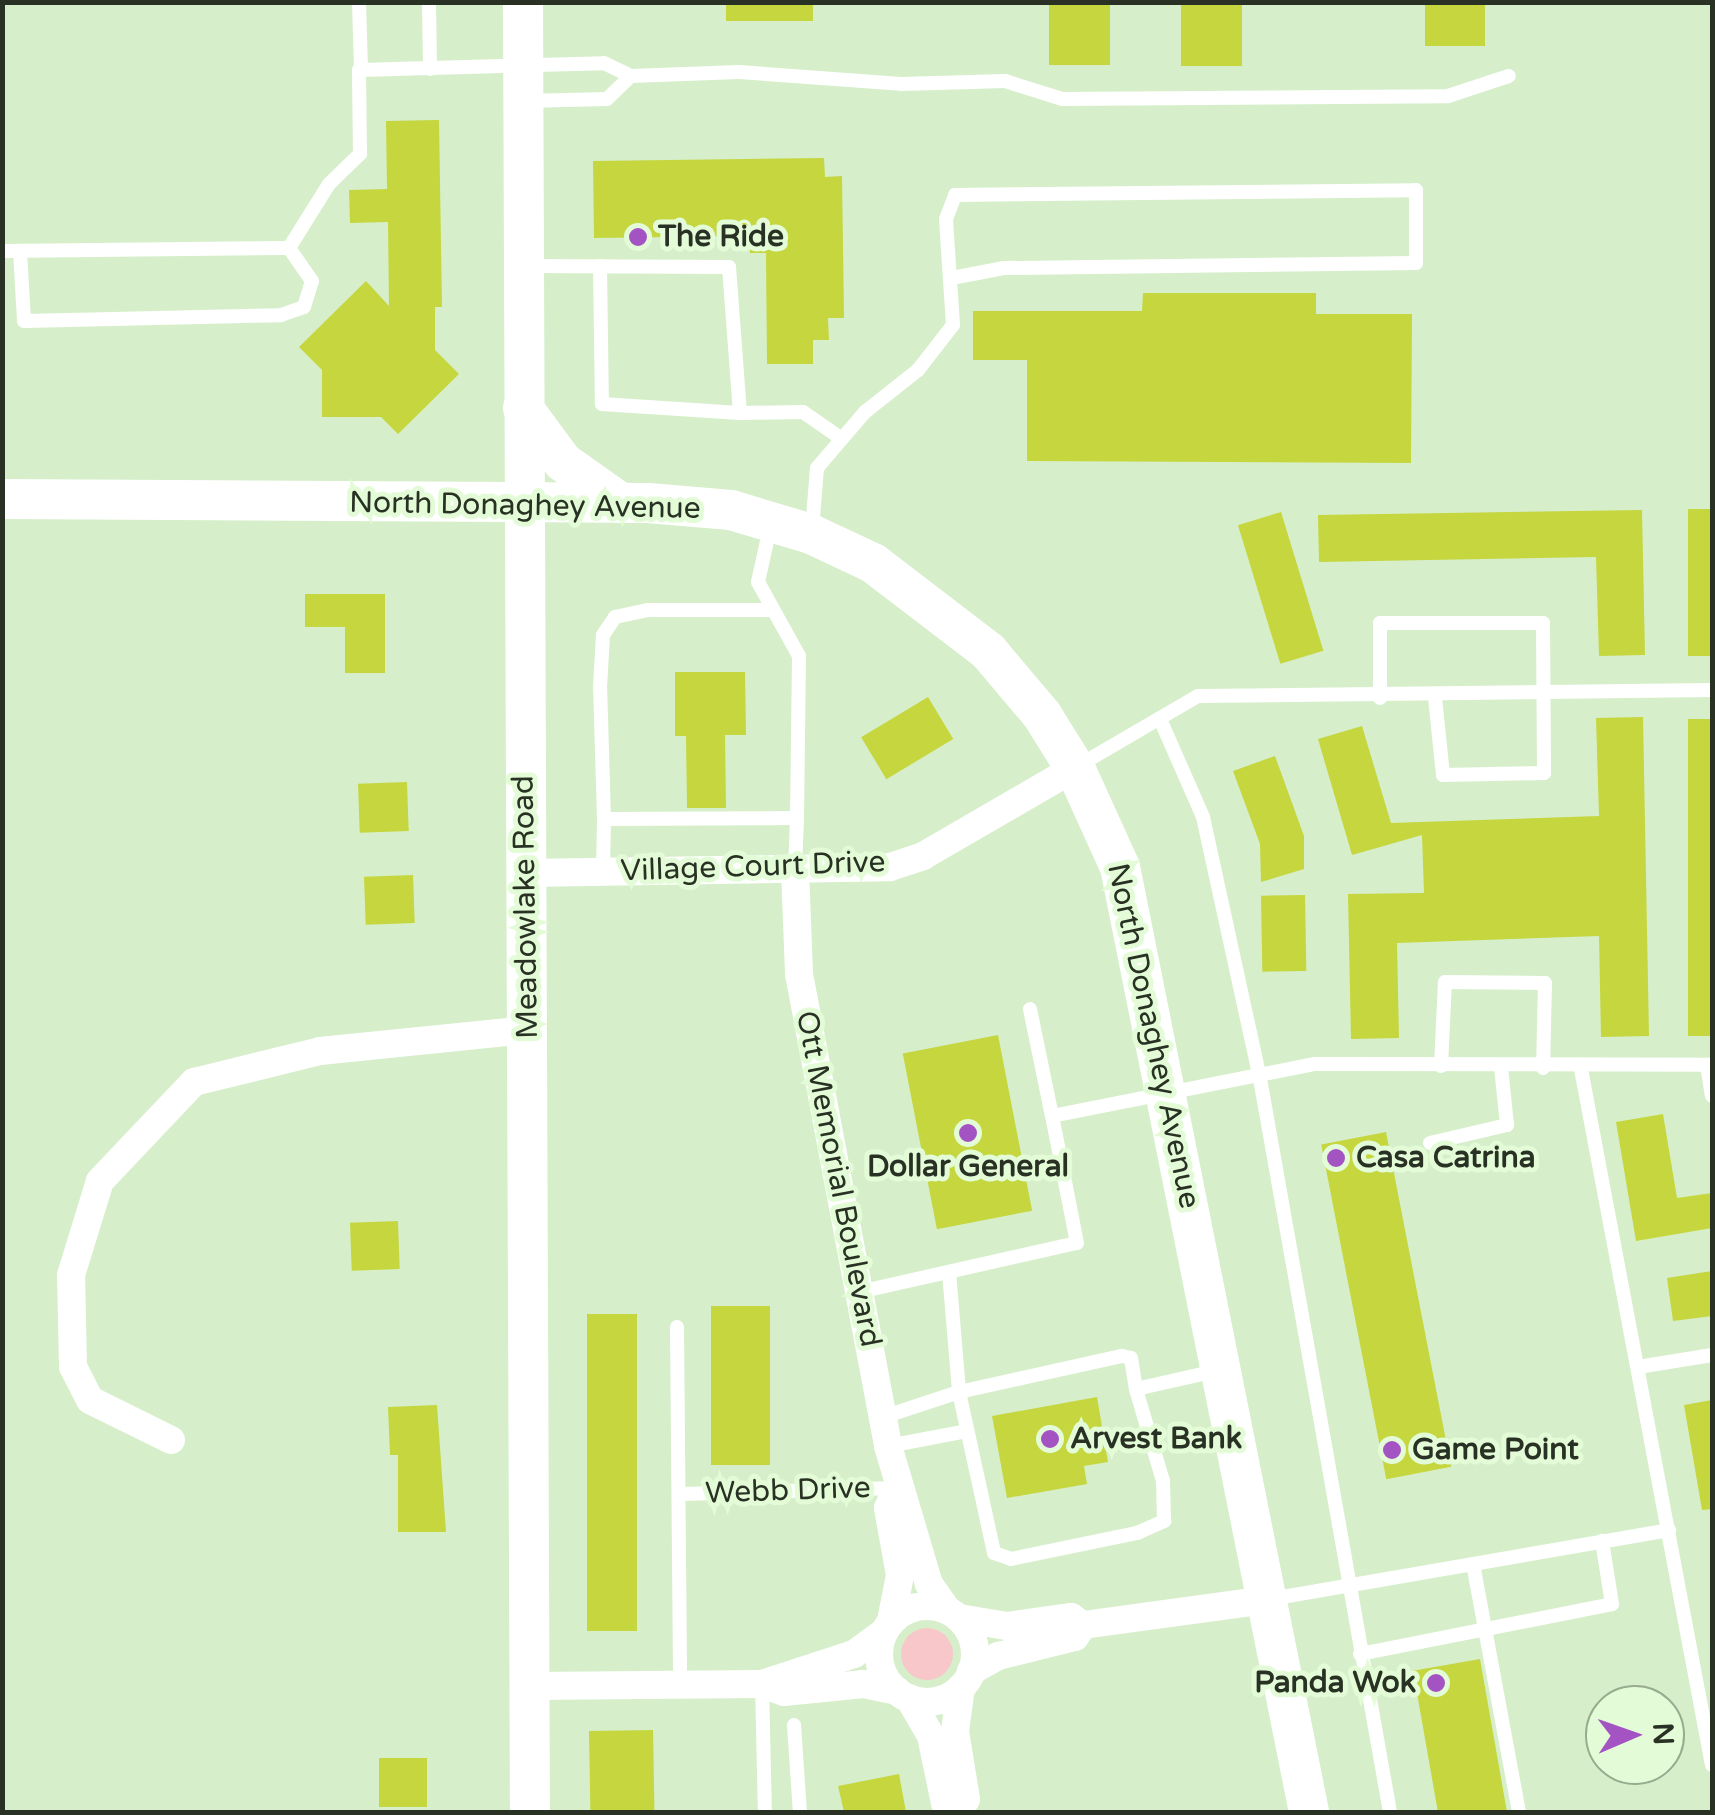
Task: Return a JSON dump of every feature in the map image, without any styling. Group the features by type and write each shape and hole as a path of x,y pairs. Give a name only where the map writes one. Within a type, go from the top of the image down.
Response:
{"street":[{"name":"Meadowlake Road","path":"523,2 530,1812"},
{"path":"523,408 563,462 621,503"},
{"name":"North Donaghey Avenue","path":"2,499 621,503 731,510 811,534 873,563 988,651 1042,716 1075,768 1120,867 1309,1812"},
{"name":"Village Court Drive","path":"526,872 890,867 923,856 1075,768"},
{"name":"Ott Memorial Boulevard","path":"795,869 799,974 888,1446 897,1488 911,1506 929,1584 953,1614"},
{"path":"172,1440 90,1400 73,1368 71,1275 100,1181 194,1082 320,1051 528,1030"},
{"name":"Ott Memorial Boulevard","path":"887,1627 900,1576 888,1508 897,1488"},
{"path":"530,1686 762,1684 854,1654 915,1607 1007,1626 1071,1617 1083,1625 1265,1600"},
{"path":"887,1627 880,1664 931,1736 945,1803 957,1812 966,1798 955,1731 973,1643 953,1614"},
{"path":"762,1684 784,1692 864,1684 937,1701 998,1656 1075,1638 1083,1625"}],"lane":[{"path":"289,248 328,184 360,154 359,2"},
{"path":"428,2 430,69"},
{"path":"523,84 604,63 631,76 739,72 902,84 1005,81 1062,99 1448,96 1509,76"},
{"path":"361,70 430,69 606,99 631,76"},
{"path":"811,534 817,468 842,439 918,370 953,325 946,219 955,194 1416,190 1416,264 1004,268 952,278"},
{"path":"2,251 289,248"},
{"path":"20,251 24,321 281,315 304,307 312,281 289,248"},
{"path":"523,266 728,268 740,413"},
{"path":"600,266 602,404 740,413 803,412 842,439"},
{"path":"771,522 758,582 798,656 795,869"},
{"path":"604,872 600,687 603,635 615,617 648,610 771,610"},
{"path":"1380,698 1380,624 1543,623 1544,774 1443,774 1435,697"},
{"path":"1075,768 1198,696 1380,698 1712,690"},
{"path":"1160,719 1203,817 1259,1073 1390,1812"},
{"path":"604,819 797,818"},
{"path":"1441,1066 1445,982 1545,983 1543,1068"},
{"path":"859,1292 1076,1243 1030,1009"},
{"path":"1052,1116 1316,1064 1581,1069 1710,1065 1712,1096"},
{"path":"1430,1143 1507,1126 1501,1067"},
{"path":"1581,1069 1712,1765"},
{"path":"883,1417 959,1392 1122,1356 1131,1358 1163,1481 1164,1521 1137,1533 1010,1559 994,1552 959,1392 950,1272"},
{"path":"677,1327 680,1684"},
{"path":"1638,1367 1712,1355"},
{"path":"1136,1389 1221,1370"},
{"path":"888,1446 967,1430"},
{"name":"Webb Drive","path":"680,1494 897,1488"},
{"path":"1265,1600 1668,1530"},
{"path":"1360,1654 1612,1604 1602,1542"},
{"path":"1473,1564 1520,1812"},
{"path":"762,1684 765,1812"},
{"path":"794,1725 800,1812"}],"shaded area":[{"path":"927,1628 945,1636 953,1654 945,1672 927,1680 909,1672 901,1654 909,1636"}],"building":[{"path":"726,2 813,2 813,21 726,21"},
{"path":"1049,2 1110,2 1110,65 1049,65"},
{"path":"1181,2 1242,2 1242,66 1181,66"},
{"path":"1425,2 1485,2 1485,46 1425,46"},
{"path":"439,120 442,307 435,307 435,350 459,374 398,434 381,417 322,417 322,370 299,347 366,281 389,306 388,222 350,223 349,190 387,189 386,121"},
{"path":"824,158 825,177 842,176 844,318 828,318 829,340 813,340 813,364 767,364 766,253 750,253 750,236 594,238 593,161"},
{"path":"1143,293 1316,293 1316,314 1412,314 1411,463 1027,461 1027,360 973,360 973,311 1142,311"},
{"path":"1688,509 1712,509 1712,656 1688,656"},
{"path":"1642,510 1645,655 1599,656 1596,557 1319,562 1318,515"},
{"path":"1281,512 1323,651 1280,664 1238,525"},
{"path":"305,594 385,594 385,673 345,673 345,627 305,627"},
{"path":"675,672 745,672 746,735 725,735 726,808 687,808 686,736 675,736"},
{"path":"928,697 953,739 886,779 861,737"},
{"path":"1643,717 1649,1036 1601,1037 1599,936 1397,943 1399,1038 1351,1039 1348,894 1424,893 1422,835 1352,855 1318,739 1362,726 1391,823 1599,816 1596,718"},
{"path":"1688,719 1712,719 1712,1036 1688,1036"},
{"path":"1275,756 1304,836 1304,869 1261,882 1260,844 1233,771"},
{"path":"407,782 409,831 360,833 358,784"},
{"path":"413,875 415,923 366,925 364,877"},
{"path":"1305,895 1306,971 1262,972 1261,896"},
{"name":"Dollar General","path":"998,1035 1032,1211 937,1229 903,1054"},
{"path":"1663,1114 1677,1198 1712,1193 1712,1228 1636,1241 1616,1122"},
{"path":"1386,1132 1451,1467 1386,1479 1321,1145"},
{"path":"398,1221 400,1269 352,1271 350,1223"},
{"path":"1712,1271 1712,1316 1673,1321 1667,1278"},
{"path":"711,1306 770,1306 770,1465 711,1465"},
{"path":"587,1314 637,1314 637,1631 587,1631"},
{"name":"Arvest Bank","path":"1097,1397 1108,1462 1084,1466 1087,1484 1007,1498 992,1416"},
{"path":"1712,1400 1712,1509 1702,1510 1684,1405"},
{"path":"437,1405 446,1532 398,1532 398,1455 390,1455 388,1407"},
{"path":"1480,1659 1507,1812 1438,1812 1413,1671"},
{"path":"653,1730 654,1812 590,1812 589,1731"},
{"path":"379,1758 427,1758 427,1807 379,1807"},
{"path":"899,1774 906,1812 844,1812 838,1786"}],"place":[{"name":"The Ride","path":"638,237"},
{"name":"Dollar General","path":"968,1133"},
{"name":"Casa Catrina","path":"1336,1158"},
{"name":"Arvest Bank","path":"1050,1439"},
{"name":"Game Point","path":"1392,1450"},
{"name":"Panda Wok","path":"1436,1683"}]}
